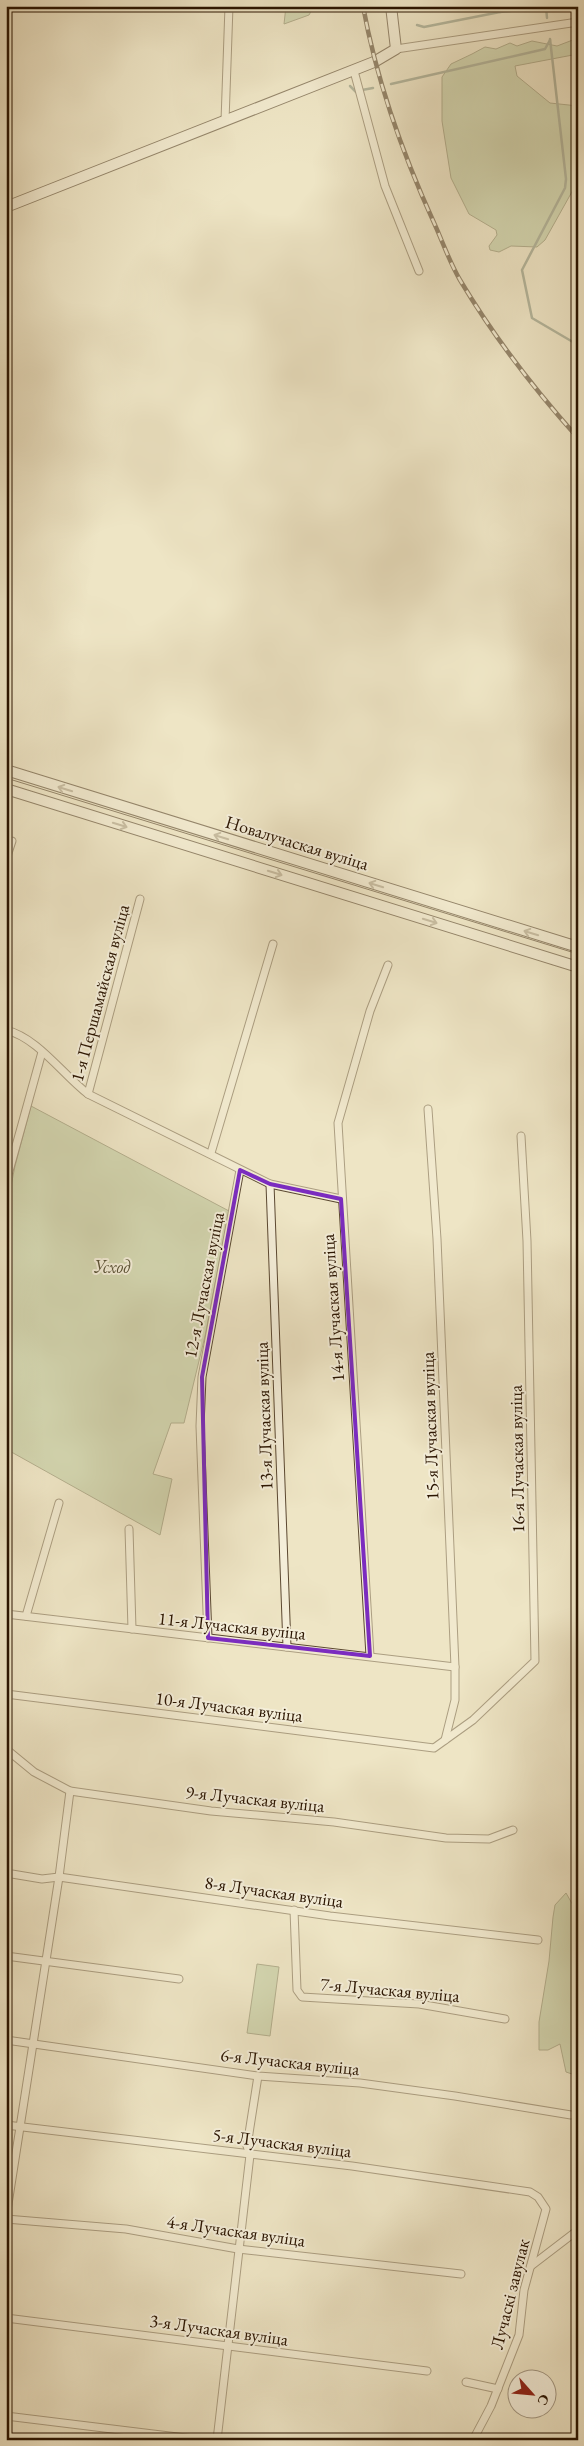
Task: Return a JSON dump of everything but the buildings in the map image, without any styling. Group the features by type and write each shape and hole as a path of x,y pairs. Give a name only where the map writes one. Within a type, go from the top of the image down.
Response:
{"main road":[{"path":"6,207 374,62 396,49 391,6"},
{"name":"Новалучаская вуліца","path":"6,770 578,948"},
{"name":"Новалучаская вуліца","path":"6,789 578,966"}],"street":[{"path":"225,121 229,6"},
{"path":"396,49 578,22"},
{"path":"354,71 385,186 419,271"},
{"path":"6,859 12,841"},
{"name":"1-я Першамайская вуліца","path":"88,1094 140,899"},
{"path":"211,1154 273,944"},
{"name":"14-я Лучаская вуліца","path":"370,1656 341,1199 338,1123 370,1011 388,965"},
{"path":"6,1030 26,1037 70,1080 88,1094 270,1184 341,1199"},
{"path":"6,1182 42,1052"},
{"name":"15-я Лучаская вуліца","path":"428,1110 437,1239 455,1667 455,1700 444,1740"},
{"name":"16-я Лучаская вуліца","path":"444,1740 473,1720 535,1661 527,1241 521,1136"},
{"name":"12-я Лучаская вуліца","path":"208,1638 200,1426 202,1377 240,1170"},
{"name":"13-я Лучаская вуліца","path":"270,1184 288,1647"},
{"path":"26,1616 59,1503"},
{"path":"129,1529 132,1629"},
{"name":"11-я Лучаская вуліца","path":"6,1614 455,1667"},
{"name":"10-я Лучаская вуліца","path":"6,1694 434,1748 444,1740"},
{"name":"9-я Лучаская вуліца","path":"6,1749 34,1772 70,1791 211,1810 334,1822 446,1838 489,1839 513,1830"},
{"path":"6,2218 59,1877 70,1791"},
{"name":"8-я Лучаская вуліца","path":"6,1873 42,1879 59,1877 294,1910 538,1940"},
{"name":"7-я Лучаская вуліца","path":"294,1910 297,1990 302,1997 419,2004 505,2019"},
{"path":"6,1956 179,1979"},
{"name":"6-я Лучаская вуліца","path":"6,2040 258,2076 360,2083 570,2115"},
{"path":"217,2440 250,2154 247,2146 258,2076"},
{"name":"5-я Лучаская вуліца","path":"6,2125 352,2166 530,2192 538,2196 546,2209"},
{"name":"Лучаскі завулак","path":"474,2440 498,2389 519,2335 524,2290 546,2209"},
{"name":"4-я Лучаская вуліца","path":"6,2218 126,2229 238,2249 461,2274"},
{"path":"530,2267 578,2230"},
{"name":"3-я Лучаская вуліца","path":"6,2318 427,2371"},
{"path":"466,2382 498,2389"},
{"path":"6,2416 202,2440"}],"highlighted area":[{"path":"240,1170 270,1184 341,1199 370,1656 208,1638 202,1377"}],"green space":[{"path":"286,6 314,6 309,15 284,24"},
{"path":"578,38 578,54 515,66 517,76 550,103 578,106 578,181 545,240 537,247 511,246 499,252 490,250 489,246 497,235 496,230 469,214 451,178 442,121 442,77 451,64 485,47 496,49 510,43 517,46 532,41 557,46"},
{"name":"Усход","path":"31,1106 229,1211 205,1336 184,1423 171,1423 153,1474 172,1479 160,1535 6,1449 6,1211 15,1166"},
{"path":"566,1893 578,1914 578,2071 575,2075 566,2072 560,2044 548,2050 539,2050 539,2022 549,1961 555,1905"},
{"path":"257,1964 279,1967 270,2036 247,2033"}],"waterway":[{"path":"499,6 500,12 546,7 547,18"},
{"path":"417,25 424,27 500,12"},
{"path":"550,39 566,179 565,188 522,270 532,318 578,345"},
{"path":"391,84 545,49 550,40"},
{"path":"350,86 356,92"},
{"path":"362,90 373,88"}],"tram line":[{"path":"6,778 578,954"}],"railway":[{"path":"363,6 383,91 392,118 412,172 453,267 473,301 530,382 578,438"}]}
